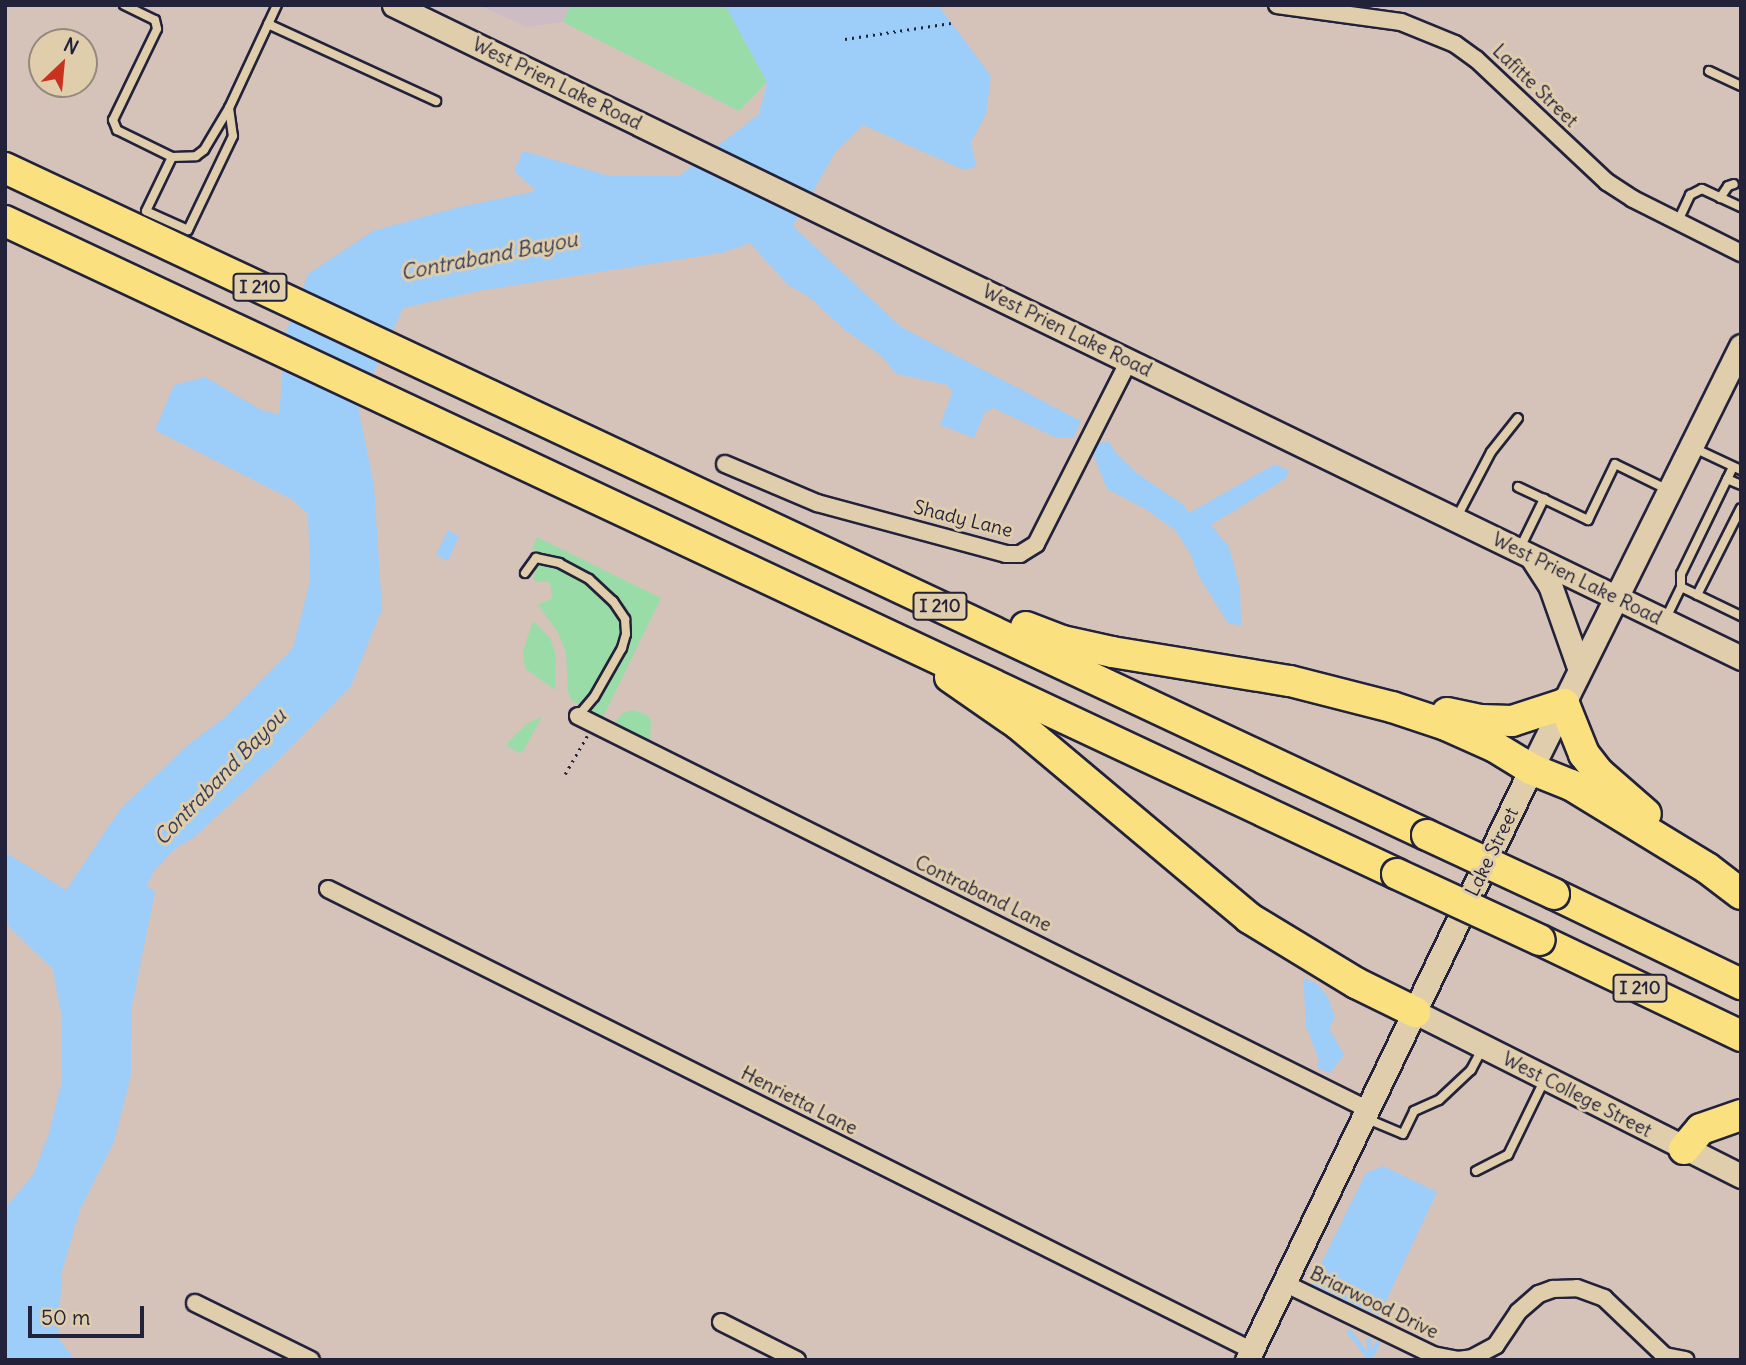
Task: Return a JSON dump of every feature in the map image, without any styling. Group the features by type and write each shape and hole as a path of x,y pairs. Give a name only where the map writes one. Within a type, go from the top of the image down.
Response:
{"highway":[{"name":"I 210","path":"5,168 1741,984"},
{"name":"I 210","path":"5,221 1741,1036"},
{"path":"829,555 1062,641 1112,652 1290,681 1367,700 1446,725 1494,747 1531,769 1571,785 1707,868"},
{"path":"861,621 1018,724 1250,918 1356,983 1415,1012"},
{"path":"1367,700 1481,720 1512,721 1564,704 1584,754 1599,773 1707,868 1741,894"},
{"path":"1684,1149 1701,1129 1741,1115"}],"street":[{"name":"West Prien Lake Road","path":"394,5 1525,554 1737,653"},
{"name":"Lafitte Street","path":"1278,5 1401,22 1455,44 1476,59 1587,167 1633,199 1741,253"},
{"name":"Lake Street","path":"1249,1355 1531,769 1741,346"},
{"name":"Shady Lane","path":"725,464 817,503 1006,554 1020,554 1036,544 1129,361"},
{"path":"1525,554 1550,585 1580,670"},
{"name":"Contraband Lane","path":"586,720 1367,1114"},
{"name":"Henrietta Lane","path":"328,889 1249,1355"},
{"name":"West College Street","path":"1415,1012 1741,1176"},
{"name":"Briarwood Drive","path":"1284,1283 1433,1355 1458,1360 1472,1358 1496,1345 1518,1312 1539,1294 1553,1289 1577,1288 1604,1298 1665,1356 1686,1360"},
{"path":"195,1303 310,1360"},
{"path":"721,1322 797,1360"}],"lane":[{"path":"124,5 155,20 157,29 113,120 117,130 172,158 196,156 204,150 229,108 276,5"},
{"path":"268,24 436,101"},
{"path":"1709,71 1741,86"},
{"path":"172,158 146,211 188,230 233,136 229,108"},
{"path":"1720,198 1728,186 1734,184"},
{"path":"1677,222 1690,195 1702,190 1741,207"},
{"path":"1456,520 1491,453 1518,418"},
{"path":"1664,621 1681,587 1681,574 1727,479 1737,469 1691,446"},
{"path":"1518,487 1588,520 1615,464 1668,490"},
{"path":"1727,479 1741,485"},
{"path":"1525,554 1544,499"},
{"path":"1697,595 1741,508"},
{"path":"525,573 536,558 559,563 589,579 613,601 625,619 622,648 594,697 586,720"},
{"path":"1681,587 1741,616"},
{"path":"1367,1114 1403,1134 1414,1111 1439,1100 1471,1070 1483,1047"},
{"path":"1476,1171 1508,1155 1546,1079"}],"path":[{"path":"845,39 951,23"},
{"path":"565,774 586,720"}],"shaded area":[{"path":"478,5 570,5 563,22 527,27"}],"green space":[{"path":"570,5 725,5 767,82 739,111 563,22"},
{"path":"537,537 661,598 603,717 590,710 627,644 631,626 624,606 583,571 532,549"},
{"path":"545,563 574,573 601,592 622,618 624,635 584,707 572,701 568,692 566,652 557,631 538,605 552,598 550,582 537,582 533,579 537,565"},
{"path":"533,621 550,638 556,656 555,690 525,668 523,651"},
{"path":"634,710 647,715 651,720 650,740 614,723 624,712"},
{"path":"542,716 524,750 520,753 508,747 508,742 527,724"}],"water":[{"name":"Contraband Bayou","path":"725,5 938,5 991,76 986,114 971,142 976,166 964,170 863,125 836,151 793,226 901,327 1081,421 1073,438 1055,437 993,408 985,412 974,438 940,425 952,392 948,385 897,374 880,355 845,330 809,297 788,285 750,243 721,253 478,291 403,308 358,407 374,485 382,609 351,686 276,762 193,838 177,847 154,871 147,886 155,892 132,1006 131,1075 114,1142 80,1210 62,1271 58,1338 75,1360 5,1360 5,1208 33,1175 49,1133 62,1080 62,1019 53,969 11,929 5,919 5,852 66,890 121,808 188,745 225,717 293,648 310,581 308,514 291,499 155,430 174,385 205,377 261,410 279,414 286,332 308,274 373,231 455,208 536,191 514,171 523,151 610,176 679,176 759,114 767,82"},
{"path":"1109,442 1115,452 1138,474 1184,505 1189,513 1275,464 1289,471 1285,479 1211,525 1229,547 1240,588 1241,626 1228,623 1198,575 1190,553 1175,530 1147,510 1107,489 1093,453 1098,443"},
{"path":"448,530 459,536 448,561 436,555"},
{"path":"1303,978 1317,984 1328,997 1335,1018 1329,1028 1344,1055 1330,1073 1317,1068 1319,1060 1306,1026"},
{"path":"1383,1166 1437,1192 1379,1316 1311,1284 1366,1173"}],"waterway":[{"path":"1349,1331 1371,1360"},
{"path":"1369,1340 1370,1356"},
{"path":"1370,1357 1377,1344"}]}
